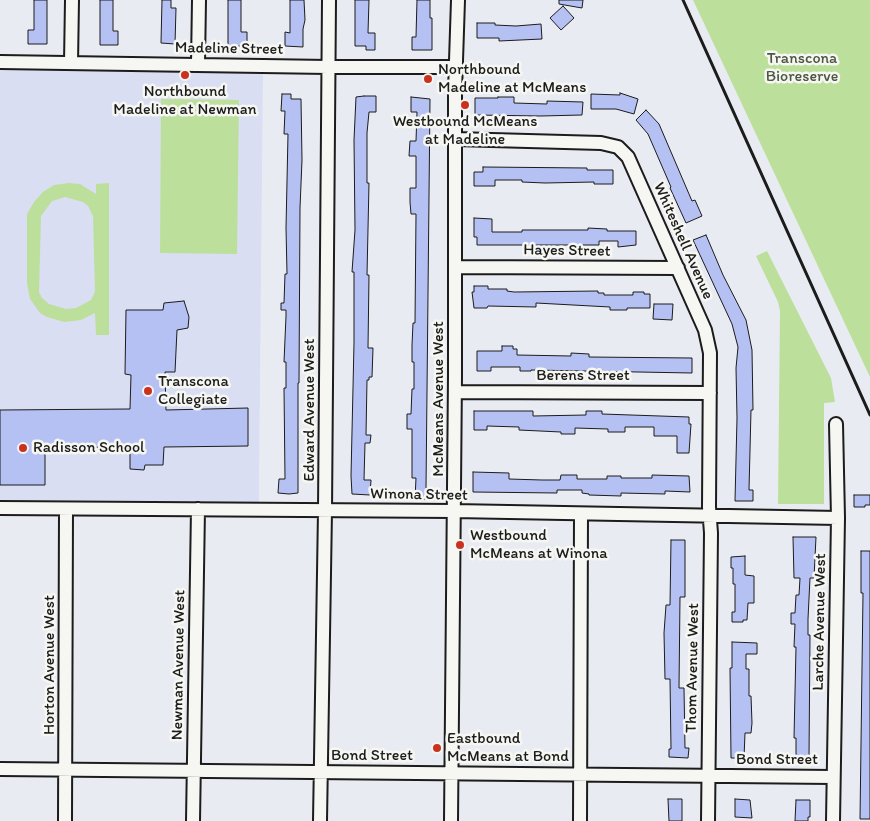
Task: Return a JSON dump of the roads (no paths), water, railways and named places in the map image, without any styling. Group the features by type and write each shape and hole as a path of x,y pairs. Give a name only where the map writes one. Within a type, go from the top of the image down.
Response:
{"street":[{"path":"71,62 72,0"},
{"path":"198,64 199,0"},
{"name":"Edward Avenue West","path":"320,821 325,511 329,0"},
{"path":"457,67 458,0"},
{"name":"Madeline Street","path":"0,62 457,67"},
{"name":"McMeans Avenue West","path":"451,821 457,67"},
{"name":"Whiteshell Avenue","path":"455,139 601,143 618,147 628,157 705,330 710,353 709,516"},
{"name":"Hayes Street","path":"455,267 678,268"},
{"name":"Berens Street","path":"455,392 710,393"},
{"name":"Larche Avenue West","path":"833,821 838,518 836,424"},
{"name":"Winona Street","path":"0,508 838,518"},
{"name":"Horton Avenue West","path":"65,821 66,509"},
{"name":"Newman Avenue West","path":"193,821 198,509"},
{"path":"580,821 581,514"},
{"name":"Thom Avenue West","path":"708,821 711,543 709,516"},
{"name":"Bond Street","path":"0,769 833,777"}],"railway":[{"path":"683,0 870,415"}],"place":[{"name":"Northbound Madeline at Newman","path":"185,75"},
{"name":"Northbound Madeline at McMeans","path":"428,79"},
{"name":"Westbound McMeans at Madeline","path":"465,105"},
{"name":"Transcona Collegiate","path":"148,391"},
{"name":"Radisson School","path":"23,448"},
{"name":"Westbound McMeans at Winona","path":"460,545"},
{"name":"Eastbound McMeans at Bond","path":"437,748"}],"park label":[{"name":"Transcona Bioreserve","path":"802,68"}]}
